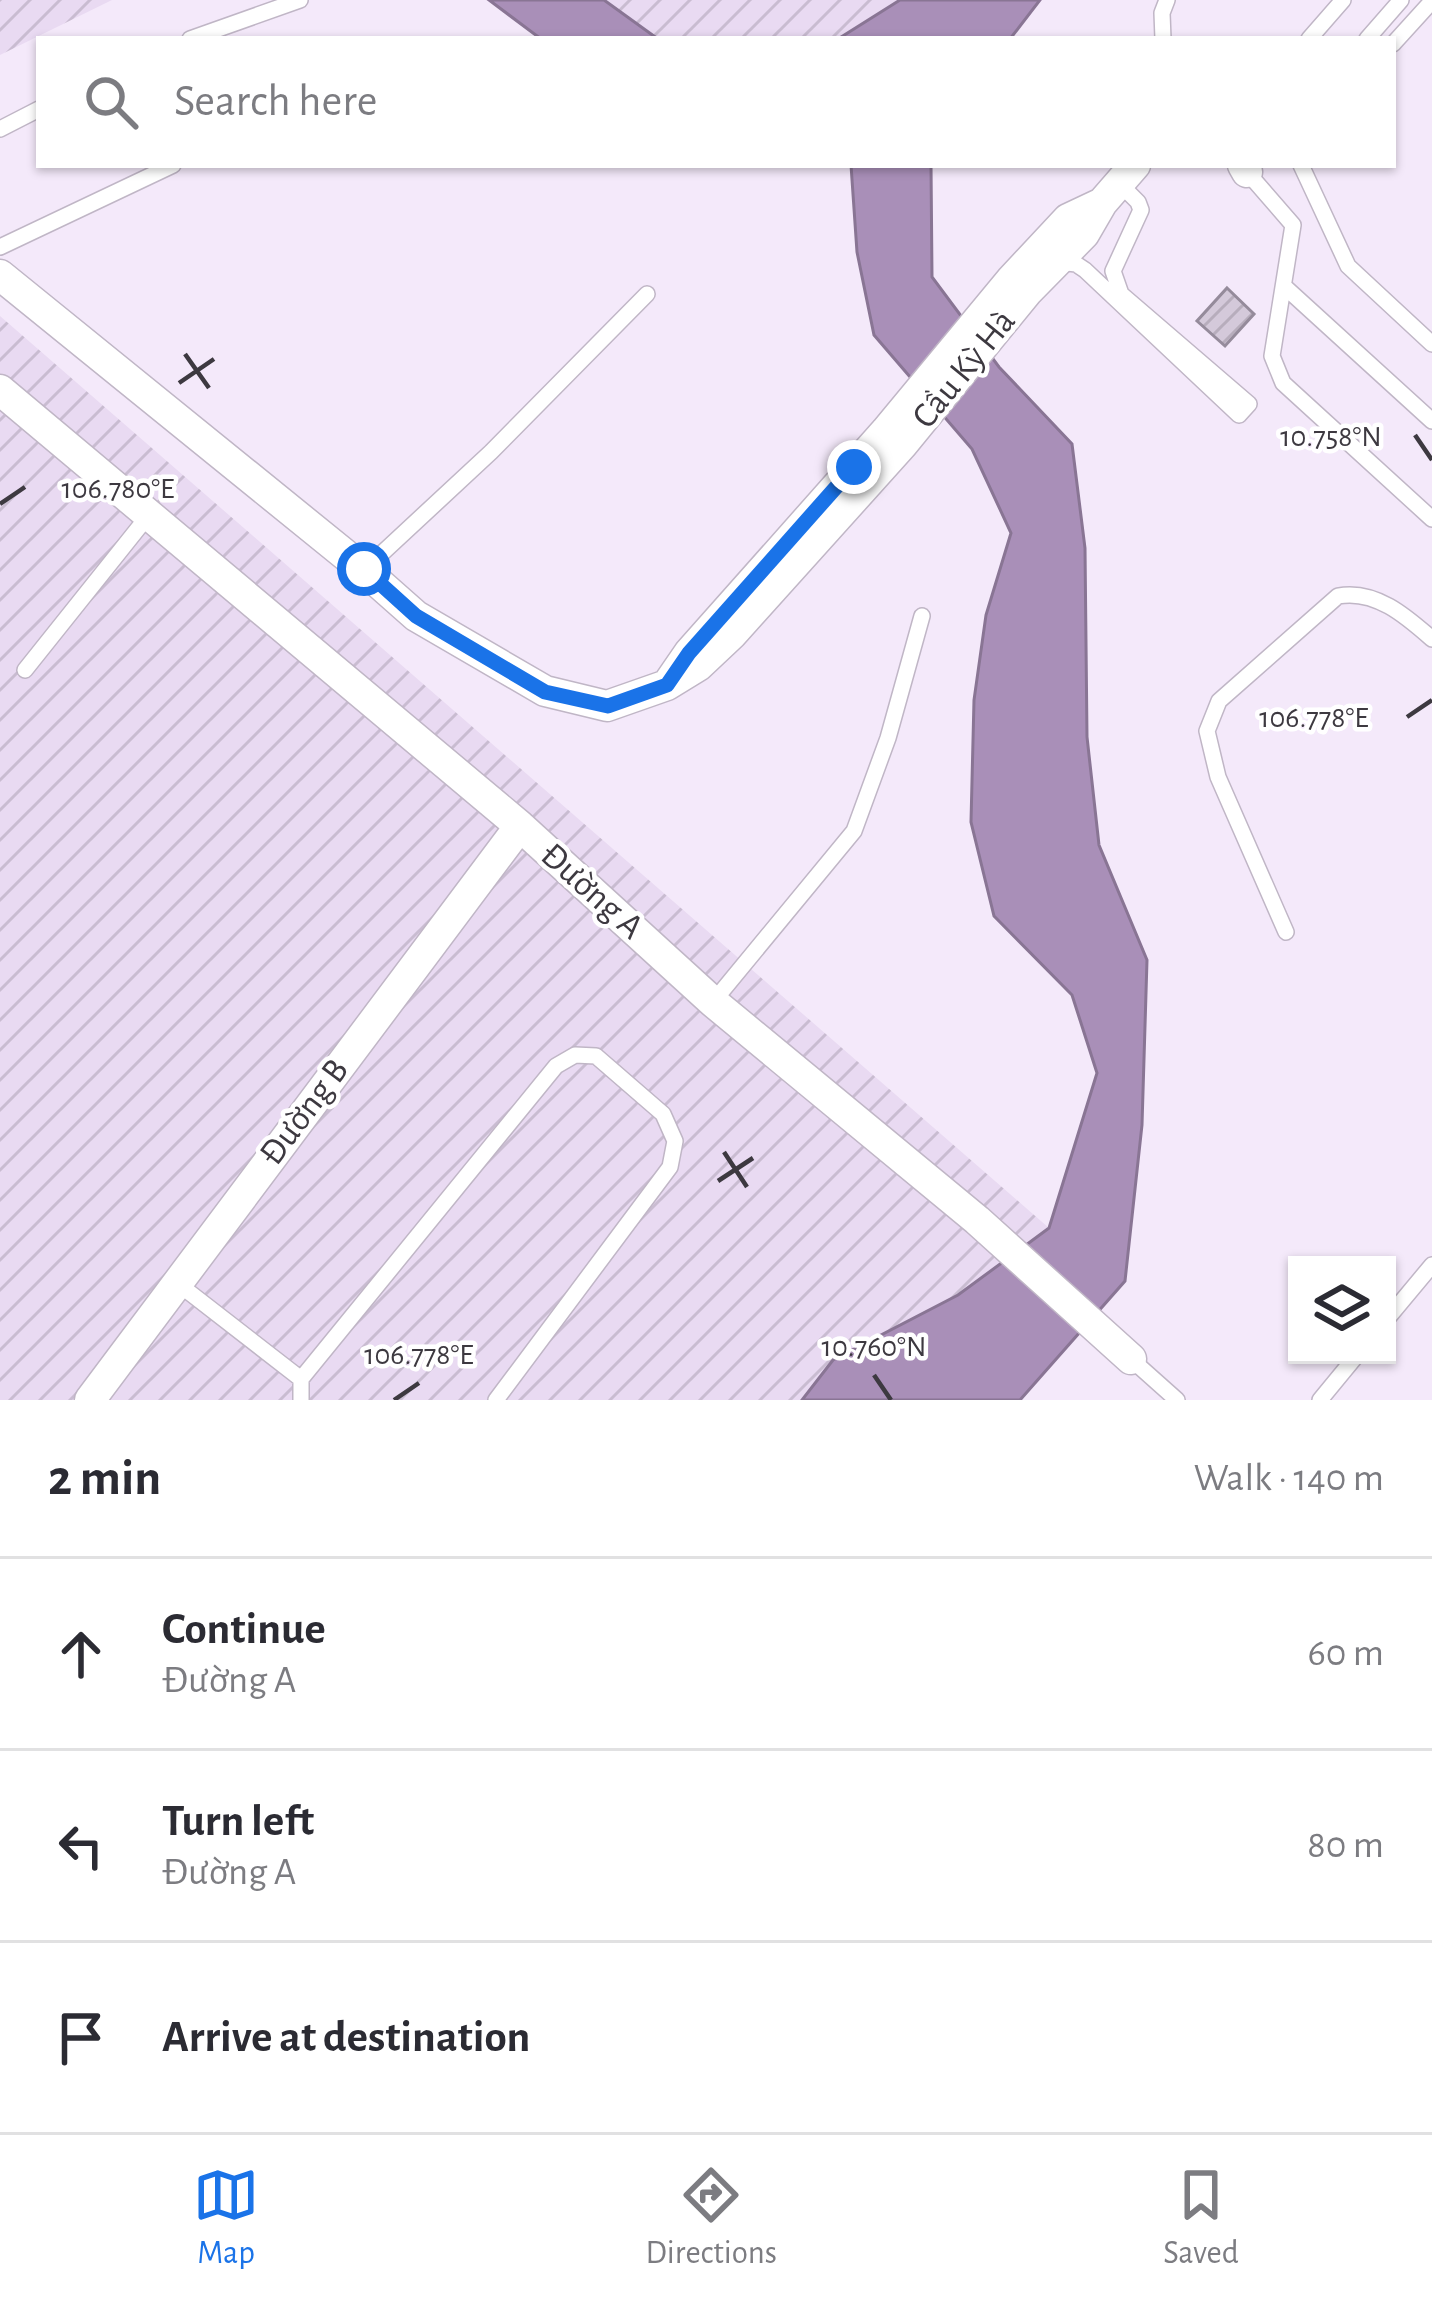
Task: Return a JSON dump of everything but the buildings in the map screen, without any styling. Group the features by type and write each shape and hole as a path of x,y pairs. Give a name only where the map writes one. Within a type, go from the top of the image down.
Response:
{"street":[{"path":"1019,286 1057,262 1084,234 1119,184"},
{"path":"1019,286 1068,218 1119,184"},
{"path":"0,275 364,569"},
{"name":"Cầu Kỳ Hà","path":"364,569 416,616 545,692 608,706 667,685 698,666 732,634 1019,286"},
{"name":"Đường A","path":"0,390 520,826 713,1002 977,1220 1131,1359"},
{"name":"Đường B","path":"90,1400 520,826"}],"lane":[{"path":"198,36 300,0"},
{"path":"1163,36 1167,0"},
{"path":"1312,36 1342,0"},
{"path":"1370,36 1402,0"},
{"path":"1396,41 1432,1"},
{"path":"0,129 36,111"},
{"path":"0,247 166,168"},
{"path":"1245,168 1293,225 1272,356 1275,371 1432,519"},
{"path":"1301,168 1348,266 1432,344"},
{"path":"1057,262 1085,271 1239,415 1249,404 1121,294 1113,271 1141,210 1119,184"},
{"path":"1286,289 1432,421"},
{"path":"364,569 491,452 647,294"},
{"path":"25,670 148,516"},
{"path":"1286,932 1218,777 1208,731 1220,701 1338,596 1354,593 1371,598 1405,615 1432,639"},
{"path":"713,1002 854,831 888,738 922,616"},
{"path":"301,1400 301,1379 556,1066 575,1055 596,1057 663,1114 675,1142 670,1167 496,1400"},
{"path":"1396,1308 1432,1265"},
{"path":"176,1282 301,1379"},
{"name":"Đường A","path":"1131,1359 1177,1400"},
{"path":"1320,1400 1350,1364"}],"shaded area":[{"path":"0,0 112,0 36,36 0,55"},
{"path":"489,0 604,0 654,36 537,36"},
{"path":"604,0 900,0 843,36 654,36"},
{"path":"900,0 1040,0 1012,36 843,36"},
{"path":"851,168 931,168 932,277 999,367 1072,444 1085,548 1087,737 1099,845 1147,960 1142,1125 1125,1281 1020,1400 802,1400 833,1360 958,1295 1049,1228 1097,1073 1072,995 994,916 971,822 974,700 986,615 1011,533 972,449 874,335 857,252"},
{"path":"0,316 1049,1228 958,1295 833,1360 802,1400 0,1400"}],"route":[{"path":"364,569 416,616 545,692 608,706 667,685 689,653 854,467"}]}
